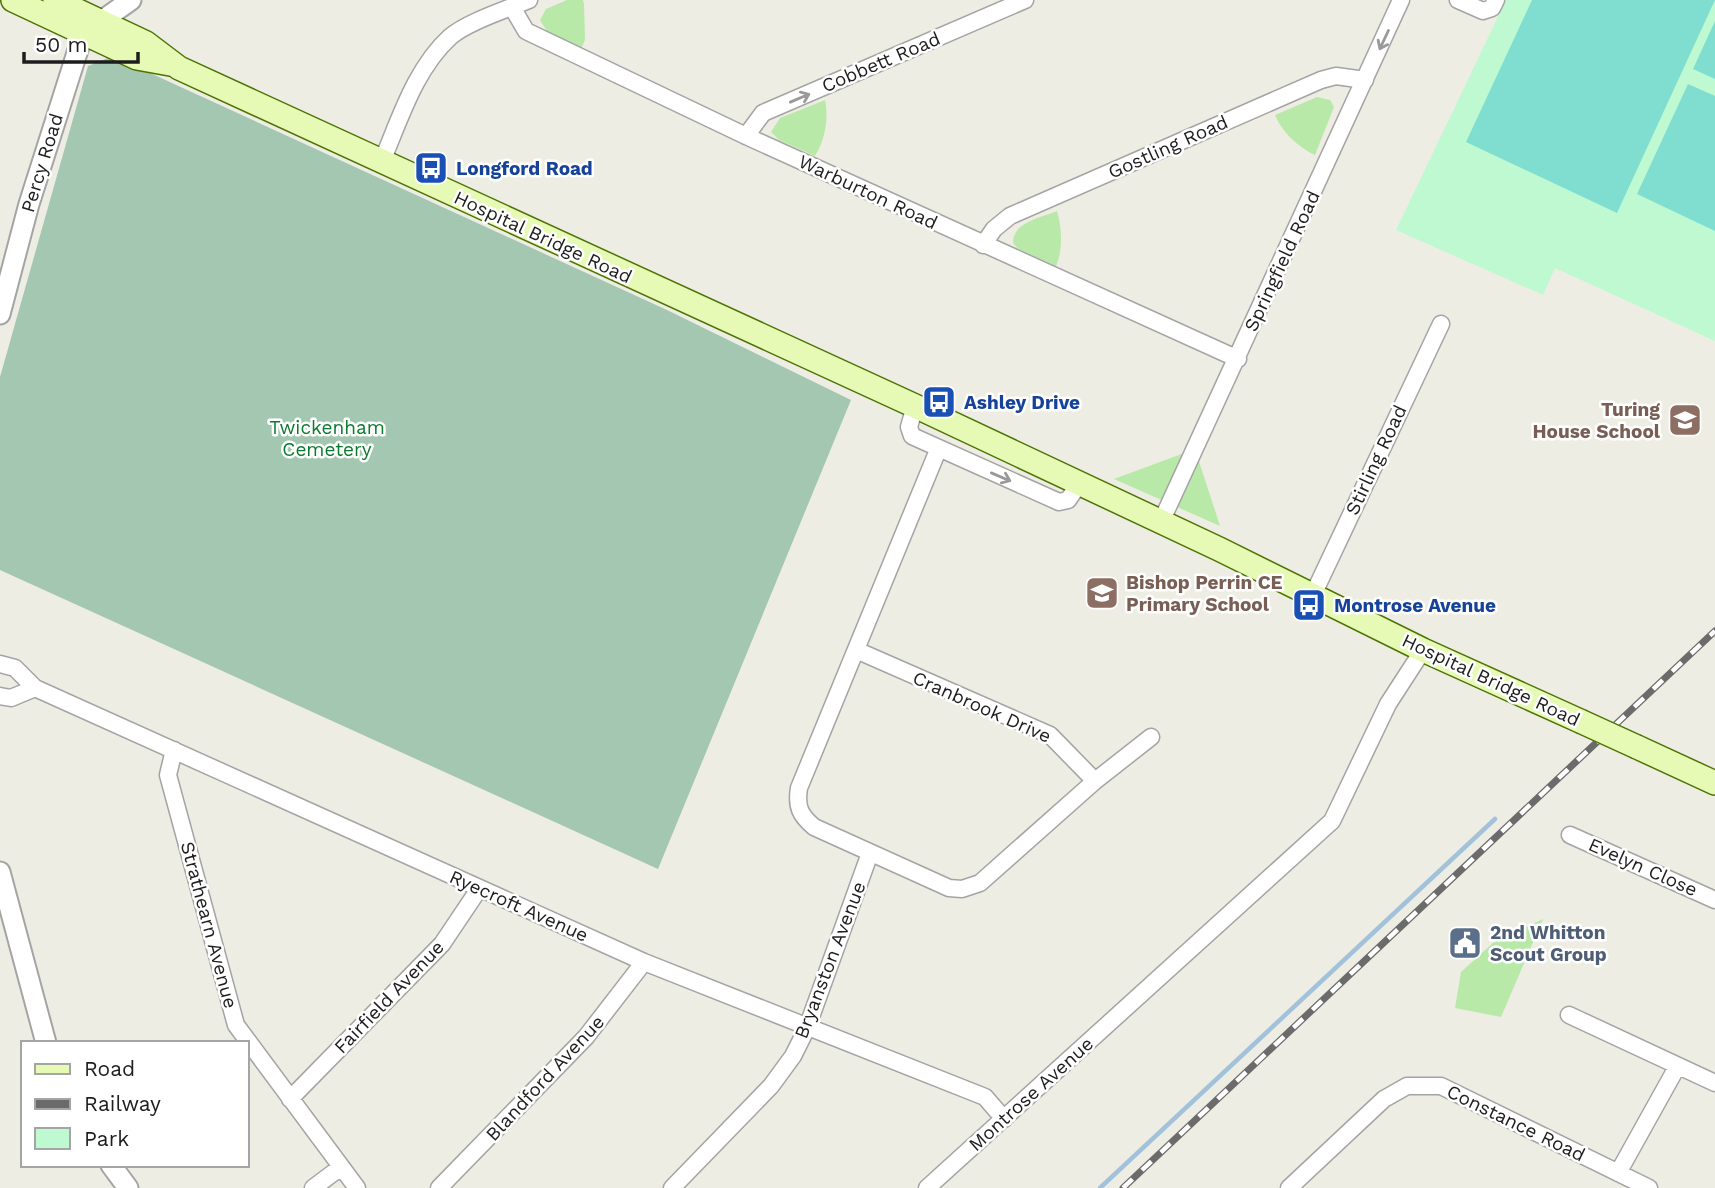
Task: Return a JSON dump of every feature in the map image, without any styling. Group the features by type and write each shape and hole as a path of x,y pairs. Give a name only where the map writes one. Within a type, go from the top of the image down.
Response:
{"main road":[{"name":"Hospital Bridge Road","path":"13,0 91,27"},
{"name":"Hospital Bridge Road","path":"55,0 137,58 173,65 382,161 915,406 1423,650 1715,783"}],"street":[{"path":"91,27 131,0"},
{"path":"382,161 430,60 452,35 529,0"},
{"name":"Cobbett Road","path":"746,136 764,113 1025,0"},
{"name":"Springfield Road","path":"1161,522 1401,0"},
{"path":"1458,0 1483,11 1492,8 1496,0"},
{"name":"Warburton Road","path":"512,7 526,31 746,136 1238,359"},
{"name":"Percy Road","path":"0,314 26,214 91,27"},
{"name":"Gostling Road","path":"983,245 994,229 1010,216 1321,80 1336,76 1365,80"},
{"name":"Stirling Road","path":"1312,597 1441,324"},
{"path":"915,406 909,427 912,436 938,450 1059,502 1068,500 1079,484"},
{"path":"938,450 799,788 797,802 801,816 814,827 870,853 948,888 962,889 979,883 1095,781 1151,737"},
{"name":"Cranbrook Drive","path":"856,650 1050,736 1095,781"},
{"name":"Montrose Avenue","path":"927,1188 1332,821 1388,704 1423,650"},
{"name":"Ryecroft Avenue","path":"0,664 16,668 34,688 644,962 985,1097 1004,1119"},
{"path":"0,696 11,698 34,688"},
{"name":"Strathearn Avenue","path":"174,750 168,775 236,1025 248,1041"},
{"name":"Evelyn Close","path":"1570,835 1715,900"},
{"name":"Bryanston Avenue","path":"672,1188 771,1086 793,1056 807,1028 870,853"},
{"path":"0,872 45,1041"},
{"name":"Fairfield Avenue","path":"290,1099 442,944 479,889"},
{"name":"Blandford Avenue","path":"439,1188 586,1037 644,962"},
{"path":"1569,1015 1715,1083"},
{"name":"Strathearn Avenue","path":"248,1041 357,1188"},
{"path":"1618,1172 1677,1067"},
{"name":"Constance Road","path":"1300,1184 1384,1100 1407,1086 1441,1086 1649,1188"},
{"path":"112,1167 128,1188"},
{"path":"313,1188 341,1167"}],"green space":[{"path":"567,0 583,0 584,3 585,40 581,49 550,36 540,20 546,9"},
{"name":"Turing House School","path":"1506,0 1715,0 1715,341 1555,268 1543,295 1396,230"},
{"name":"Twickenham Cemetery","path":"113,56 667,310 851,400 658,869 0,570 0,377 88,66"},
{"path":"1317,97 1330,100 1334,107 1315,155 1291,138 1275,115"},
{"path":"825,100 825,129 815,156 779,140 771,132 780,118"},
{"path":"1057,211 1061,239 1056,266 1018,249 1013,243 1017,230 1022,225"},
{"path":"1195,449 1220,526 1114,479"},
{"path":"1543,919 1501,1017 1455,1008 1461,972 1494,942"}],"shaded area":[{"path":"1532,0 1715,0 1617,213 1466,142"},
{"path":"1715,21 1715,79 1693,69"},
{"path":"1688,84 1715,96 1715,231 1637,194"}],"waterway":[{"path":"1100,1188 1495,819"}],"railway":[{"path":"1123,1188 1715,631"}],"place":[{"name":"Longford Road","path":"431,168"},
{"name":"Ashley Drive","path":"939,402"},
{"name":"Turing House School","path":"1685,420"},
{"name":"Bishop Perrin CE Primary School","path":"1102,593"},
{"name":"Montrose Avenue","path":"1309,605"},
{"name":"2nd Whitton Scout Group","path":"1465,943"}]}
